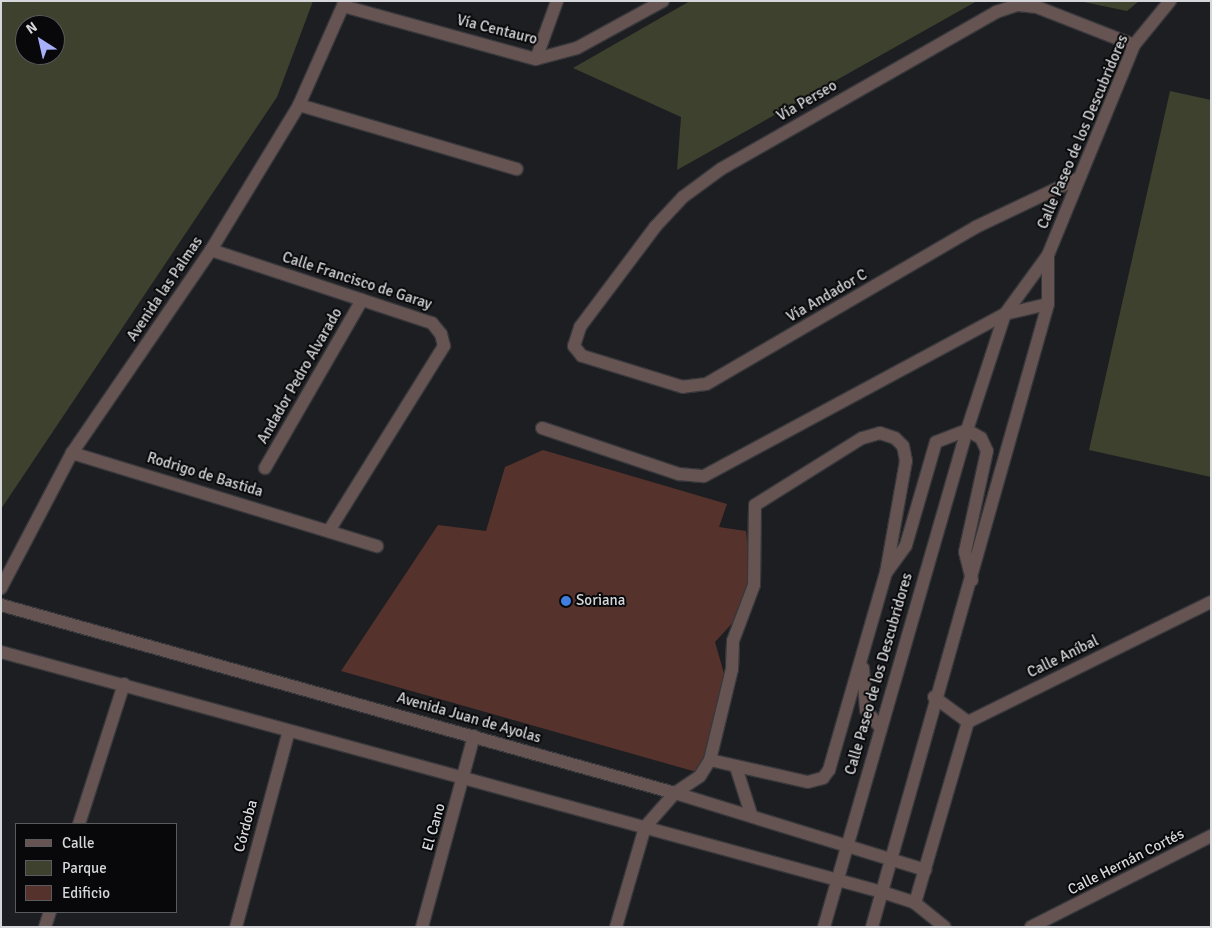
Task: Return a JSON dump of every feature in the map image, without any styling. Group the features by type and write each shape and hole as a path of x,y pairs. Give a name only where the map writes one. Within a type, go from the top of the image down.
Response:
{"street":[{"path":"536,59 557,1"},
{"name":"Vía Centauro","path":"344,4 536,59 577,48 663,1"},
{"name":"Calle Paseo de los Descubridores","path":"824,927 849,846 880,727 967,430 1006,314 1048,255 1134,45 1170,1"},
{"name":"Avenida las Palmas","path":"1,588 72,453 211,250 299,105 344,4"},
{"name":"Vía Perseo","path":"582,356 573,344 580,327 655,227 683,197 721,169 996,12 1018,5 1037,7 1134,45"},
{"path":"299,105 517,169"},
{"name":"Vía Andador C","path":"582,356 683,387 706,384 976,227 1079,178"},
{"name":"Calle Francisco de Garay","path":"211,250 432,323 444,346 328,531"},
{"name":"Calle Paseo de los Descubridores","path":"872,927 934,697 972,580 1048,304 1048,255"},
{"name":"Andador Pedro Alvarado","path":"265,468 362,300"},
{"path":"542,428 679,474 704,476 1006,314 1048,304"},
{"path":"886,573 906,545 936,442 967,430 981,438 987,452 965,552 972,580"},
{"path":"616,927 645,827 675,793 697,779 710,760 732,669 733,641 754,585 752,518 757,502 862,438 880,433 895,438 902,446 906,461 886,573 863,661 823,778 801,782 710,760"},
{"name":"Rodrigo de Bastida","path":"72,453 377,546"},
{"name":"Calle Aníbal","path":"968,722 1211,602"},
{"name":"Avenida Juan de Ayolas","path":"1,605 675,793 925,870"},
{"path":"1,652 124,684 288,734 645,827 882,892 915,903 945,927"},
{"path":"863,661 866,710 880,727"},
{"path":"79,823 124,684"},
{"path":"915,903 968,722 934,697"},
{"name":"Córdoba","path":"236,927 288,734"},
{"name":"El Cano","path":"422,927 465,781 474,736"},
{"path":"736,767 752,817"},
{"name":"Calle Hernán Cortés","path":"1031,927 1057,921 1211,836"},
{"path":"45,927 50,913"}],"green space":[{"path":"1,1 313,1 277,97 1,509"},
{"path":"690,1 977,1 677,170 681,117 573,68"},
{"path":"1079,1 1139,1 1127,11"},
{"path":"1170,91 1211,100 1211,477 1089,450"}],"building":[{"name":"Soriana","path":"543,450 727,504 719,527 746,531 751,583 737,618 715,642 725,677 700,773 341,671 438,525 486,531 505,467"}],"place":[{"name":"Soriana","path":"566,601"}]}
